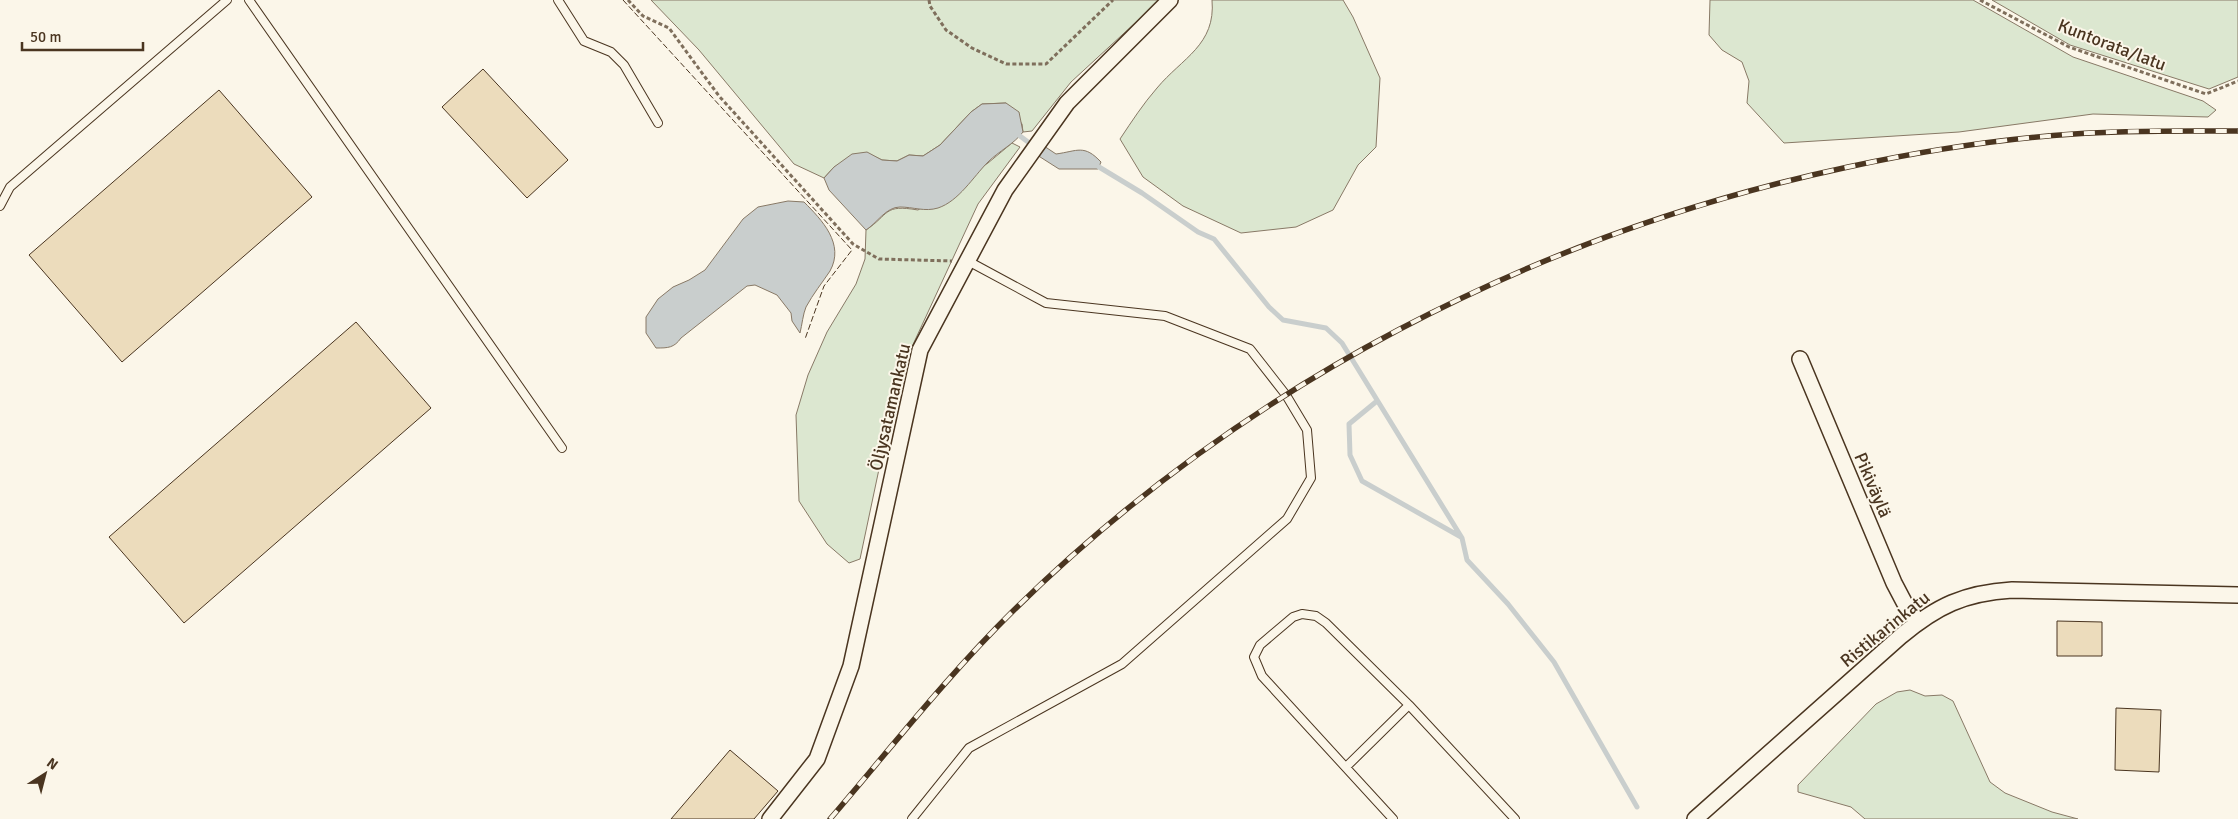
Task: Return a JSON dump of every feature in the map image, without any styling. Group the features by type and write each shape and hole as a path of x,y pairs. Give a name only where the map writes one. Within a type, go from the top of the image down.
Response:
{"street":[{"name":"Öljysatamankatu","path":"770,819 817,759 848,675 920,350 1005,190 1067,103 1170,0"},
{"name":"Pikiväylä","path":"1800,359 1894,583 1918,622"},
{"name":"Ristikarinkatu","path":"1695,819 1918,622 1950,602 1986,592 2012,590 2238,595"}],"lane":[{"path":"0,206 10,187 227,0"},
{"path":"249,0 562,448"},
{"path":"558,0 584,41 611,52 624,65 658,123"},
{"path":"912,819 969,748 1122,664 1287,519 1311,478 1307,430 1286,394 1250,349 1165,316 1046,303 968,261"},
{"path":"1393,819 1262,676 1254,657 1260,645 1293,617 1302,614 1316,616 1326,623 1409,705 1515,819"},
{"path":"1346,767 1409,705"}],"path":[{"path":"628,0 643,16 669,28 719,96 853,244 879,259 968,261"},
{"path":"929,0 930,6 946,30 972,48 1006,64 1046,64 1113,0"},
{"name":"Kuntorata/latu","path":"1980,0 2069,47 2206,94 2238,81"}],"green space":[{"path":"651,0 1160,0 1071,82 1032,131 1023,132 1022,124 1006,103 982,104 971,112 940,145 923,156 909,155 897,161 882,160 867,153 834,167 824,178 794,164 699,50"},
{"path":"1212,0 1343,0 1353,17 1380,78 1376,147 1358,165 1333,210 1296,227 1241,233 1183,206 1143,177 1120,139 1152,94 1203,40 1209,29 1212,15"},
{"path":"1710,0 1973,0 2073,57 2203,101 2216,110 2208,117 2093,114 1959,132 1784,143 1747,103 1749,81 1742,62 1722,50 1709,35"},
{"path":"1992,0 2238,0 2238,77 2209,89 2070,45"},
{"path":"1012,143 1020,147 978,204 910,351 886,436 860,559 849,563 827,544 799,501 796,415 808,375 827,332 856,284 865,259 866,230 892,209 907,208 918,210 988,163"},
{"path":"1910,690 1925,696 1942,695 1953,701 1990,782 2005,793 2052,812 2078,819 1865,819 1851,807 1798,792 1798,785 1876,704 1897,692"}],"shaded area":[{"path":"1006,103 1019,112 1023,132 988,162 959,194 946,205 928,210 905,207 895,208 886,212 866,230 829,190 824,178 834,167 852,154 867,152 882,160 897,161 909,155 923,156 940,145 971,112 982,104"},
{"path":"1044,146 1056,154 1075,150 1085,151 1095,156 1101,162 1098,169 1059,169 1037,155"},
{"path":"788,201 804,202 811,209 829,233 835,251 830,271 806,307 800,333 792,321 791,313 777,295 755,285 747,286 673,346 656,348 646,333 646,317 658,299 673,287 705,270 743,219 758,207"}],"building":[{"path":"483,69 568,160 527,198 442,107"},
{"path":"219,90 312,197 122,362 29,255"},
{"path":"356,322 431,408 184,623 109,537"},
{"path":"2057,621 2102,622 2102,656 2057,656"},
{"path":"2116,708 2161,710 2159,772 2115,770"},
{"path":"730,750 778,791 754,819 671,819"}],"waterway":[{"path":"1020,136 1028,142"},
{"path":"1099,167 1142,193 1198,232 1214,239 1269,307 1283,320 1326,328 1342,343 1462,538 1467,560 1508,604 1554,662 1637,807"},
{"path":"1377,401 1349,424 1350,455 1362,481 1461,537"}],"railway":[{"path":"830,819 943,686 990,635 1014,610 1103,529 1197,455 1296,389 1400,329 1507,277 1618,233 1732,196 1848,167 1960,146 2046,136 2115,132 2238,131"}],"fence":[{"path":"623,0 852,250 824,286 805,339"}]}
